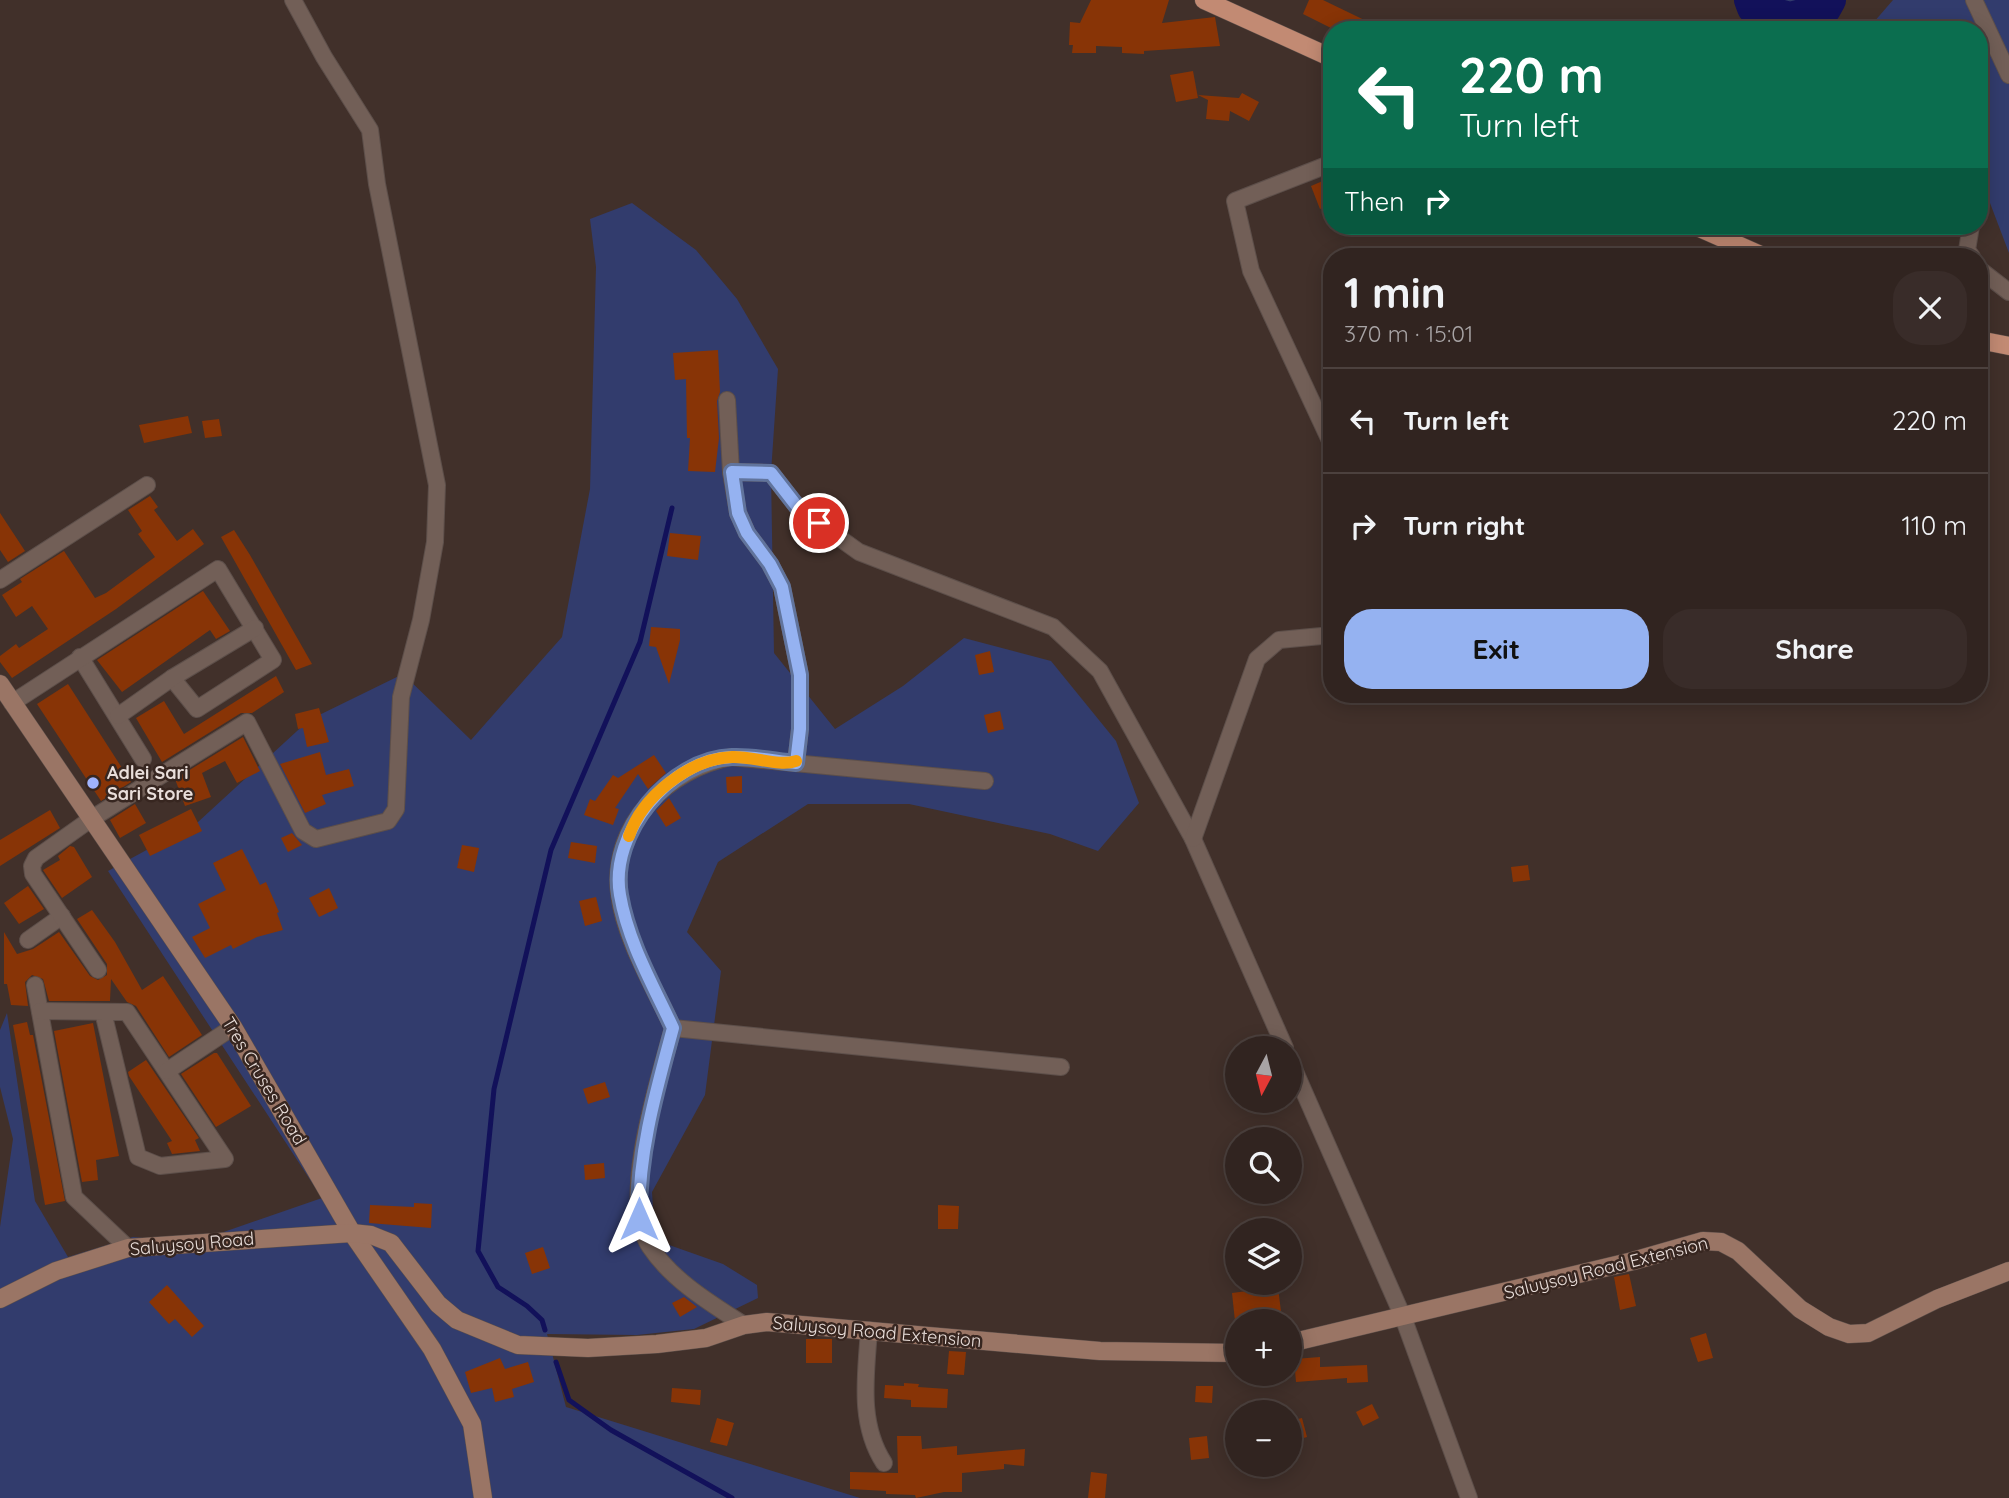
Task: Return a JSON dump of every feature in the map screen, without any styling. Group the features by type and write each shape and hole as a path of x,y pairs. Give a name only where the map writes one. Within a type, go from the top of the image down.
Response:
{"main road":[{"path":"1204,0 1323,54"},
{"path":"1716,235 1745,248"},
{"path":"1988,342 2009,345"},
{"name":"Tres Cruses Road","path":"0,684 233,1027 352,1233 415,1321 472,1423 483,1498"},
{"name":"Saluysoy Road","path":"0,1299 56,1272 128,1248 352,1233"},
{"name":"Saluysoy Road Extension","path":"352,1233 371,1235 391,1243 438,1304 457,1320 518,1345 588,1348 657,1343 706,1338 744,1325 767,1322 1100,1351 1225,1353"},
{"name":"Saluysoy Road Extension","path":"1302,1340 1633,1261 1703,1241 1721,1242 1738,1251 1800,1309 1849,1334 1868,1333 1937,1299 2009,1271"}],"street":[{"path":"97,970 33,874 32,866 36,858 91,819 247,722 303,831 316,839 388,821 396,810 401,697 421,620 435,542 437,485 377,184 370,130 324,57 293,0"},
{"path":"1974,0 1984,21"},
{"path":"1988,30 2009,75"},
{"path":"1323,167 1235,201 1251,271 1323,426"},
{"path":"1988,276 2009,292"},
{"path":"727,400 738,513 747,533 770,564 782,587 800,675 800,729 796,763"},
{"path":"732,472 771,473 799,509 859,552 1053,627 1100,671 1193,839 1280,1036"},
{"path":"0,580 148,485"},
{"path":"12,703 218,569 273,660 197,709 172,678"},
{"path":"118,716 172,678 255,628"},
{"path":"1193,839 1257,659 1279,640 1323,636"},
{"path":"80,657 143,759"},
{"path":"744,1325 708,1302 672,1273 649,1245 639,1219 639,1186 648,1120 673,1028 633,943 619,892 622,856 634,821 652,798 679,777 705,762 731,757 985,781"},
{"path":"29,940 62,916"},
{"path":"36,985 74,1197 128,1248"},
{"path":"40,1011 127,1012 225,1159 160,1166 138,1157 103,1012"},
{"path":"167,1071 233,1027"},
{"path":"673,1028 1060,1068"},
{"path":"1302,1087 1403,1317 1469,1498"},
{"path":"869,1330 865,1382 869,1435 884,1463"}],"shaded area":[{"path":"1750,0 1830,0 1825,9 1790,18 1753,8"},
{"path":"1893,0 2009,0 2009,253 1988,198 1988,21 1875,21"},
{"path":"632,203 696,250 737,299 778,369 771,473 774,653 835,729 903,686 964,638 1051,661 1116,741 1139,803 1098,851 1050,834 909,804 808,804 718,862 687,932 721,971 705,1095 652,1192 655,1240 723,1264 757,1285 758,1298 694,1329 637,1335 547,1334 566,1407 860,1498 0,1498 0,1227 13,1139 0,1087 0,1030 7,1013 35,1201 68,1257 133,1237 192,1243 322,1198 108,871 198,822 309,720 403,674 471,740 562,637 590,489 596,267 590,219"}],"building":[{"path":"1091,0 1169,0 1162,23 1215,17 1220,46 1144,51 1144,54 1122,53 1122,47 1096,46 1096,53 1072,53 1073,45 1069,45 1070,22 1080,23"},
{"path":"1309,0 1323,0 1366,21 1323,21 1323,24 1303,14"},
{"path":"1193,71 1198,98 1176,102 1170,75"},
{"path":"1242,93 1259,102 1249,121 1230,111 1229,121 1206,119 1208,100 1198,95 1239,98"},
{"path":"1323,181 1323,208 1320,209 1311,186"},
{"path":"718,350 719,438 715,472 688,471 690,438 687,438 686,379 675,380 673,353"},
{"path":"188,416 192,433 144,443 139,425"},
{"path":"219,419 222,436 205,438 202,421"},
{"path":"150,496 158,507 154,510 177,541 193,529 204,544 116,609 12,678 0,662 0,656 16,644 19,648 48,629 32,606 16,617 2,595 22,582 20,579 64,551 95,598 106,593 155,557 138,534 142,531 128,510"},
{"path":"0,513 25,551 8,562 0,550"},
{"path":"234,530 312,664 296,670 221,537"},
{"path":"670,533 701,536 698,560 667,556"},
{"path":"203,591 230,631 216,639 210,630 122,692 97,660"},
{"path":"651,627 680,629 680,640 669,684 656,647 649,646"},
{"path":"990,651 994,672 979,675 975,655"},
{"path":"276,676 284,692 252,713 241,713 162,762 136,718 164,701 184,734"},
{"path":"68,684 131,782 101,801 37,704"},
{"path":"319,708 329,742 307,747 303,728 298,729 295,714"},
{"path":"1000,711 1004,729 988,733 984,715"},
{"path":"243,737 260,771 237,783 225,761 202,773 211,797 185,806 175,779"},
{"path":"320,752 326,775 349,769 354,786 322,795 326,804 305,813 280,764"},
{"path":"654,755 666,773 648,789 638,774 615,808 619,809 613,825 584,815 590,799 595,801 613,775 618,778"},
{"path":"742,776 742,793 727,793 726,777"},
{"path":"669,798 681,818 666,827 656,811"},
{"path":"135,804 146,823 120,838 110,820"},
{"path":"191,809 202,831 150,856 139,835"},
{"path":"50,810 60,828 0,866 0,840"},
{"path":"292,833 302,845 288,852 281,838"},
{"path":"571,842 597,846 595,863 568,858"},
{"path":"462,845 479,848 474,872 457,868"},
{"path":"70,846 74,847 92,877 62,898 43,870 60,860 58,856"},
{"path":"242,849 260,885 266,882 279,912 277,913 283,930 257,937 233,949 231,945 205,958 192,937 210,928 198,904 226,890 213,863"},
{"path":"1528,865 1530,880 1513,882 1511,867"},
{"path":"28,886 44,909 19,924 4,903"},
{"path":"329,888 338,908 319,917 309,898"},
{"path":"596,897 602,921 585,926 579,901"},
{"path":"92,910 115,942 142,990 163,976 202,1035 169,1057 136,1006 127,1002 111,979 110,1001 49,1001 43,979 32,975 25,982 28,1006 11,1005 7,984 4,984 4,932 17,954 33,949 59,932 90,976 98,980 107,975 107,964 77,919"},
{"path":"27,1022 30,1035 33,1035 65,1201 45,1205 13,1025"},
{"path":"93,1023 119,1156 96,1160 98,1180 82,1182 54,1031"},
{"path":"217,1053 251,1106 216,1127 181,1074"},
{"path":"146,1060 199,1138 195,1140 200,1151 172,1154 167,1143 172,1141 129,1076 128,1072"},
{"path":"605,1082 610,1097 588,1104 583,1089"},
{"path":"604,1163 605,1178 585,1180 584,1165"},
{"path":"414,1203 432,1204 431,1228 369,1223 370,1205 414,1207"},
{"path":"938,1205 959,1206 958,1229 938,1229"},
{"path":"543,1247 550,1268 532,1274 525,1253"},
{"path":"1629,1274 1636,1306 1620,1310 1614,1277"},
{"path":"167,1285 204,1326 192,1337 175,1319 169,1324 149,1302"},
{"path":"1232,1295 1279,1295 1281,1309 1234,1309"},
{"path":"684,1297 697,1307 680,1317 672,1303"},
{"path":"1706,1333 1713,1358 1698,1362 1690,1338"},
{"path":"806,1339 832,1339 832,1363 806,1363"},
{"path":"949,1351 966,1352 964,1375 947,1374"},
{"path":"1320,1357 1320,1367 1367,1365 1368,1382 1347,1383 1347,1378 1302,1382 1302,1358"},
{"path":"500,1358 505,1369 528,1362 534,1382 512,1389 514,1397 495,1402 492,1388 471,1393 465,1372"},
{"path":"904,1383 948,1389 947,1408 911,1407 911,1400 884,1398 885,1385 904,1386"},
{"path":"1196,1386 1213,1386 1212,1403 1195,1402"},
{"path":"672,1388 701,1390 700,1405 671,1402"},
{"path":"1372,1404 1379,1418 1363,1426 1356,1412"},
{"path":"717,1418 734,1423 727,1446 710,1442"},
{"path":"1302,1418 1307,1437 1302,1438"},
{"path":"897,1436 921,1436 922,1449 957,1446 957,1455 1025,1449 1024,1466 1004,1464 1004,1469 962,1473 962,1492 944,1492 916,1498 915,1495 886,1494 886,1491 850,1489 850,1472 898,1473"},
{"path":"1207,1436 1209,1458 1191,1460 1189,1438"},
{"path":"1091,1472 1107,1474 1105,1498 1088,1498"}],"waterway":[{"path":"1750,0 1753,8 1790,18 1825,9 1830,0"},
{"path":"545,1330 542,1320 527,1306 498,1287 478,1251 494,1089 551,850 640,642 672,508"},
{"path":"556,1362 569,1400 611,1430 732,1498"}],"slow traffic":[{"path":"629,836 634,821 652,798 679,777 705,762 731,757 796,761"}],"place":[{"name":"Adlei Sari Sari Store","path":"93,783"}],"route":[{"path":"639,1219 639,1186 648,1120 673,1028 633,943 619,892 622,856 634,821 652,798 679,777 705,762 731,757 796,763 800,729 800,675 782,587 770,564 747,533 738,513 732,472 771,473 799,509 819,523"}]}
